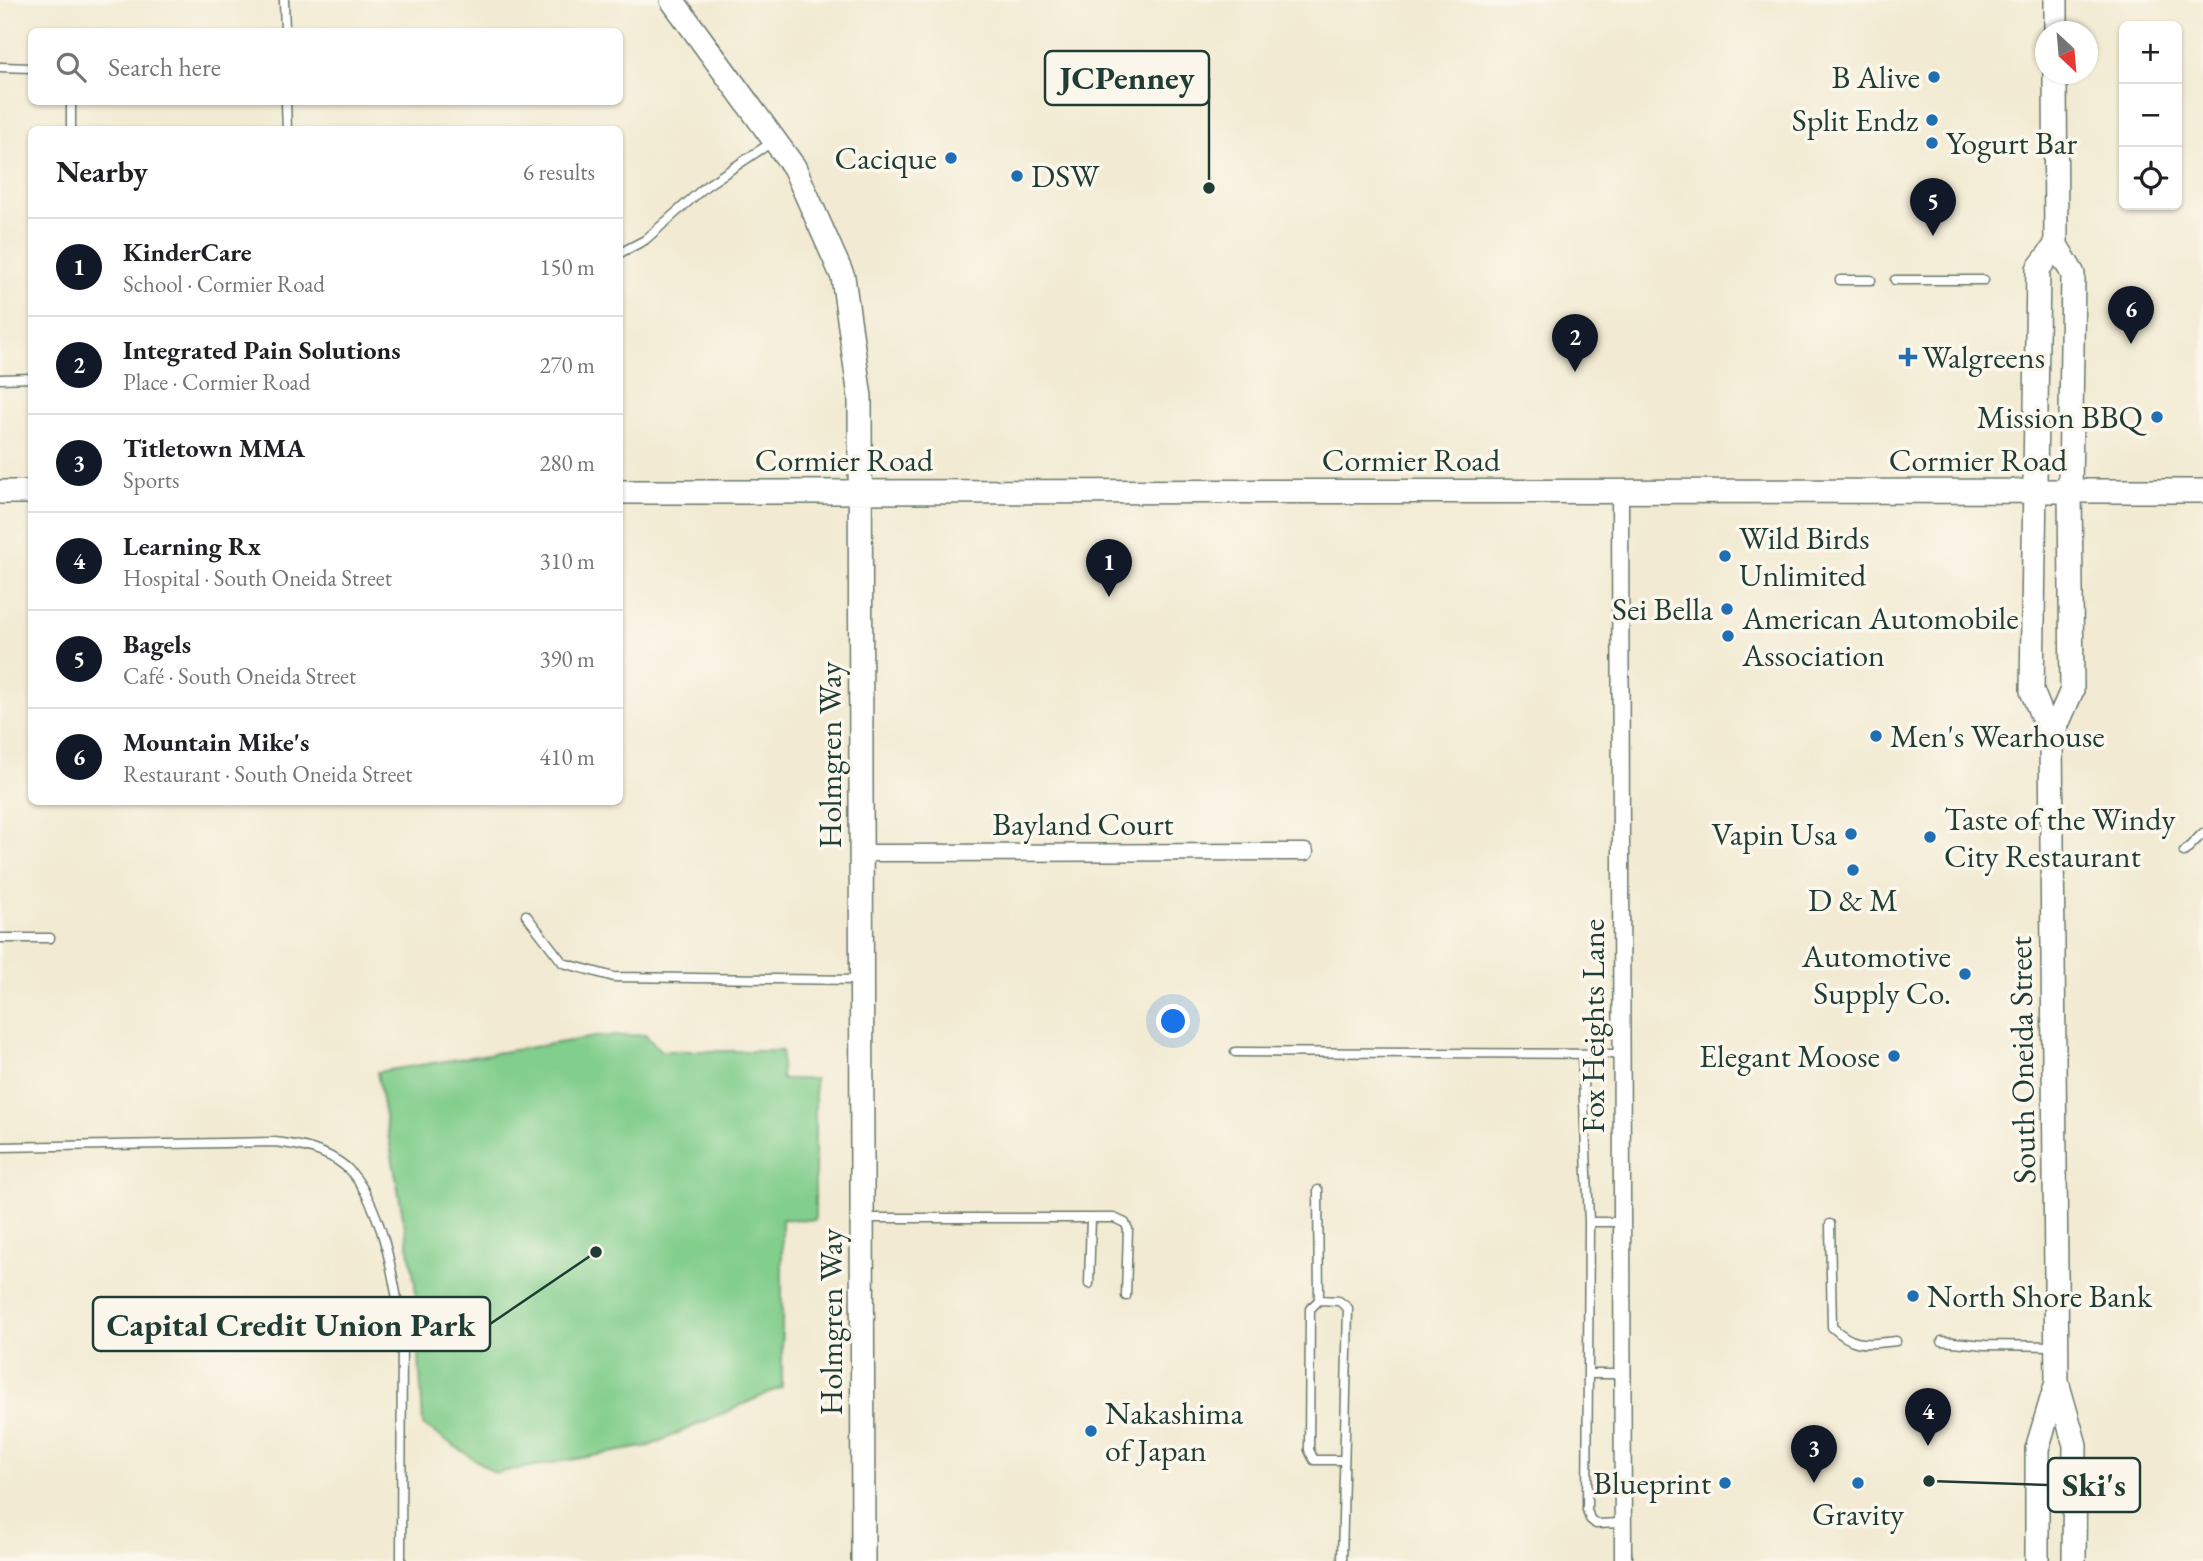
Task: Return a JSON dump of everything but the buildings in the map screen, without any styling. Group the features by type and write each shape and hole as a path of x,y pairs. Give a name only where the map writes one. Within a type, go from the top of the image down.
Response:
{"street":[{"name":"Holmgren Way","path":"672,0 794,167 843,277 860,397 863,1561"},
{"path":"2056,0 2056,21"},
{"name":"South Oneida Street","path":"2051,738 2072,690 2070,491 2073,274 2056,245 2056,84"},
{"name":"South Oneida Street","path":"2056,245 2038,269 2032,691 2051,738 2057,1382 2074,1445 2074,1561"},
{"name":"Cormier Road","path":"623,492 2203,491"},
{"path":"0,492 28,492"},
{"name":"Fox Heights Lane","path":"1620,492 1623,1561"},
{"name":"Bayland Court","path":"862,852 1305,852"},
{"name":"South Oneida Street","path":"2037,1561 2036,1449 2057,1382"}],"lane":[{"path":"284,0 285,28"},
{"path":"0,67 28,68"},
{"path":"71,105 71,126"},
{"path":"286,105 287,126"},
{"path":"623,251 645,240 706,186 775,141"},
{"path":"1840,280 1871,280"},
{"path":"1895,280 1984,280"},
{"path":"0,379 28,378"},
{"path":"2184,852 2203,833"},
{"path":"526,915 563,963 614,976 862,980"},
{"path":"0,938 50,938"},
{"path":"1235,1052 1621,1054"},
{"path":"1582,1054 1589,1222 1587,1510 1590,1519 1596,1524 1622,1523"},
{"path":"0,1147 275,1142 300,1145 322,1153 345,1167 358,1182 384,1240 397,1292 402,1330 401,1561"},
{"path":"1318,1190 1319,1300 1310,1309 1309,1450 1314,1460 1344,1460"},
{"path":"862,1218 1114,1218 1125,1223 1128,1229 1126,1296"},
{"path":"1089,1284 1091,1218"},
{"path":"1589,1222 1622,1222"},
{"path":"1830,1224 1832,1327 1857,1345 1896,1341"},
{"path":"1319,1300 1339,1301 1348,1308 1342,1561"},
{"path":"1942,1341 1985,1345 2057,1346"},
{"path":"1588,1374 1622,1374"}],"green space":[{"path":"645,1035 661,1051 782,1051 781,1079 815,1079 815,1220 782,1219 782,1387 649,1446 495,1473 423,1425 415,1283 377,1072 595,1037"}],"place":[{"name":"B Alive","path":"1934,77"},
{"name":"Split Endz","path":"1932,120"},
{"name":"Yogurt Bar","path":"1932,143"},
{"name":"Cacique","path":"951,158"},
{"name":"DSW","path":"1017,176"},
{"name":"JCPenney","path":"1209,188"},
{"name":"Bagels","path":"1933,236"},
{"name":"Mountain Mike's","path":"2131,344"},
{"name":"Walgreens","path":"1908,357"},
{"name":"Integrated Pain Solutions","path":"1575,372"},
{"name":"Mission BBQ","path":"2157,417"},
{"name":"Wild Birds Unlimited","path":"1725,556"},
{"name":"KinderCare","path":"1109,597"},
{"name":"Sei Bella","path":"1727,609"},
{"name":"American Automobile Association","path":"1728,636"},
{"name":"Men's Wearhouse","path":"1876,736"},
{"name":"Vapin Usa","path":"1851,834"},
{"name":"Taste of the Windy City Restaurant","path":"1930,837"},
{"name":"D & M","path":"1853,870"},
{"name":"Automotive Supply Co.","path":"1965,974"},
{"name":"Elegant Moose","path":"1894,1056"},
{"name":"Capital Credit Union Park","path":"596,1252"},
{"name":"North Shore Bank","path":"1913,1296"},
{"name":"Nakashima of Japan","path":"1091,1431"},
{"name":"Learning Rx","path":"1928,1446"},
{"name":"Ski's","path":"1929,1481"},
{"name":"Blueprint","path":"1725,1483"},
{"name":"Titletown MMA","path":"1814,1483"},
{"name":"Gravity","path":"1858,1483"}]}
